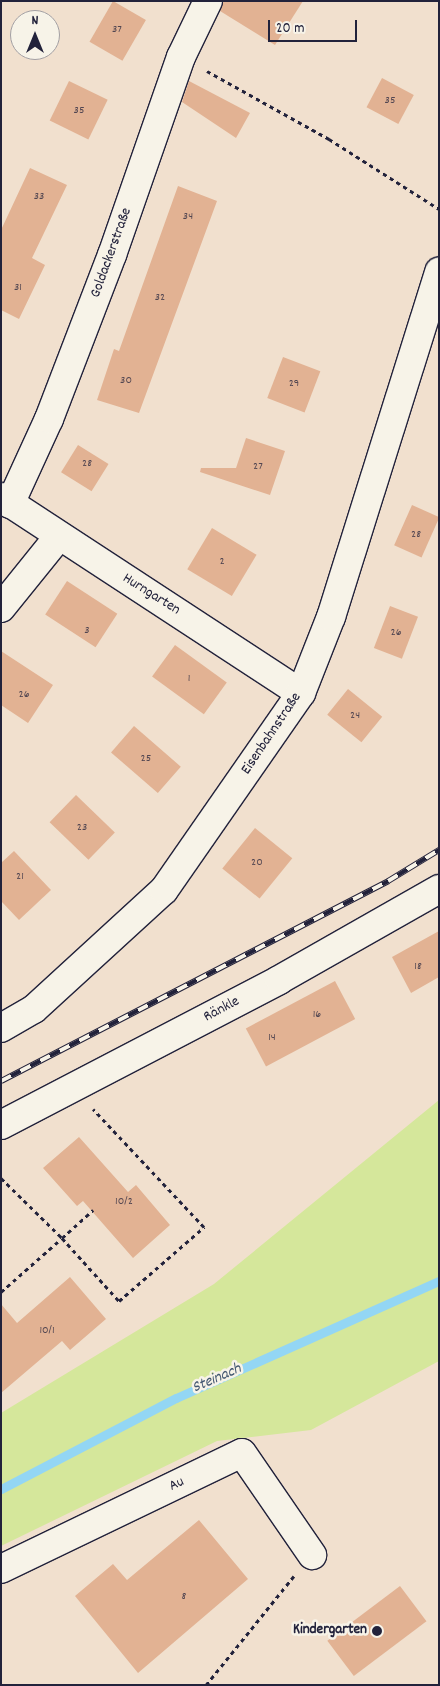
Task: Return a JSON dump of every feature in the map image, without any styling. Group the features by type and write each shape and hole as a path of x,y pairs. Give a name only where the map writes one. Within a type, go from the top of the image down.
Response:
{"street":[{"name":"Goldackerstraße","path":"6,501 49,419 91,310 181,57 208,1"},
{"name":"Eisenbahnstraße","path":"1,1028 34,1010 164,890 302,693 330,617 439,272"},
{"name":"Hurngarten","path":"6,501 302,693"},
{"path":"1,608 59,536"},
{"name":"Ränkle","path":"1,1125 279,980 439,889"},
{"name":"Au","path":"1,1569 242,1453 312,1555"}],"path":[{"path":"181,57 329,139 439,209"},
{"path":"1,1178 62,1238 119,1301 204,1227 72,1088"},
{"path":"1,1292 93,1210"},
{"path":"206,1685 312,1555"}],"green space":[{"path":"439,1100 439,1361 311,1430 217,1441 1,1546 1,1413 214,1284"}],"building":[{"path":"113,1 146,20 122,61 90,42"},
{"path":"223,1 303,1 275,45 220,11"},
{"path":"382,78 414,95 398,124 367,107"},
{"path":"69,81 108,100 88,139 50,121"},
{"path":"189,81 250,113 236,138 182,102"},
{"path":"30,168 67,185 32,258 45,265 19,319 1,310 1,230"},
{"path":"178,186 217,201 139,413 97,400 114,349 119,351"},
{"path":"283,357 320,371 305,412 267,398"},
{"path":"246,438 285,451 270,495 200,472 201,468 236,468"},
{"path":"78,445 109,464 92,491 61,472"},
{"path":"412,505 439,517 422,557 394,545"},
{"path":"212,528 257,555 232,596 187,569"},
{"path":"67,581 117,614 96,647 45,615"},
{"path":"390,606 418,617 402,659 374,648"},
{"path":"175,645 227,683 204,714 152,677"},
{"path":"1,651 53,685 28,723 1,705"},
{"path":"348,689 382,717 361,742 327,715"},
{"path":"134,726 181,767 158,793 111,752"},
{"path":"76,795 115,833 88,860 50,822"},
{"path":"255,828 292,858 260,899 222,868"},
{"path":"14,851 51,890 19,920 1,901 1,863"},
{"path":"439,931 439,977 411,993 392,957"},
{"path":"335,981 355,1019 266,1066 246,1028"},
{"path":"79,1137 128,1192 136,1185 170,1225 133,1258 83,1201 77,1206 43,1168"},
{"path":"70,1277 106,1319 70,1350 62,1341 1,1393 1,1304 17,1323"},
{"path":"199,1520 248,1579 138,1673 75,1596 113,1564 127,1580"},
{"name":"Kindergarten","path":"400,1586 426,1621 354,1676 327,1641"}],"waterway":[{"name":"Steinach","path":"1,1489 176,1398 439,1281"}],"railway":[{"path":"1,1081 388,881 439,850"}],"place":[{"name":"Kindergarten","path":"377,1631"}]}
